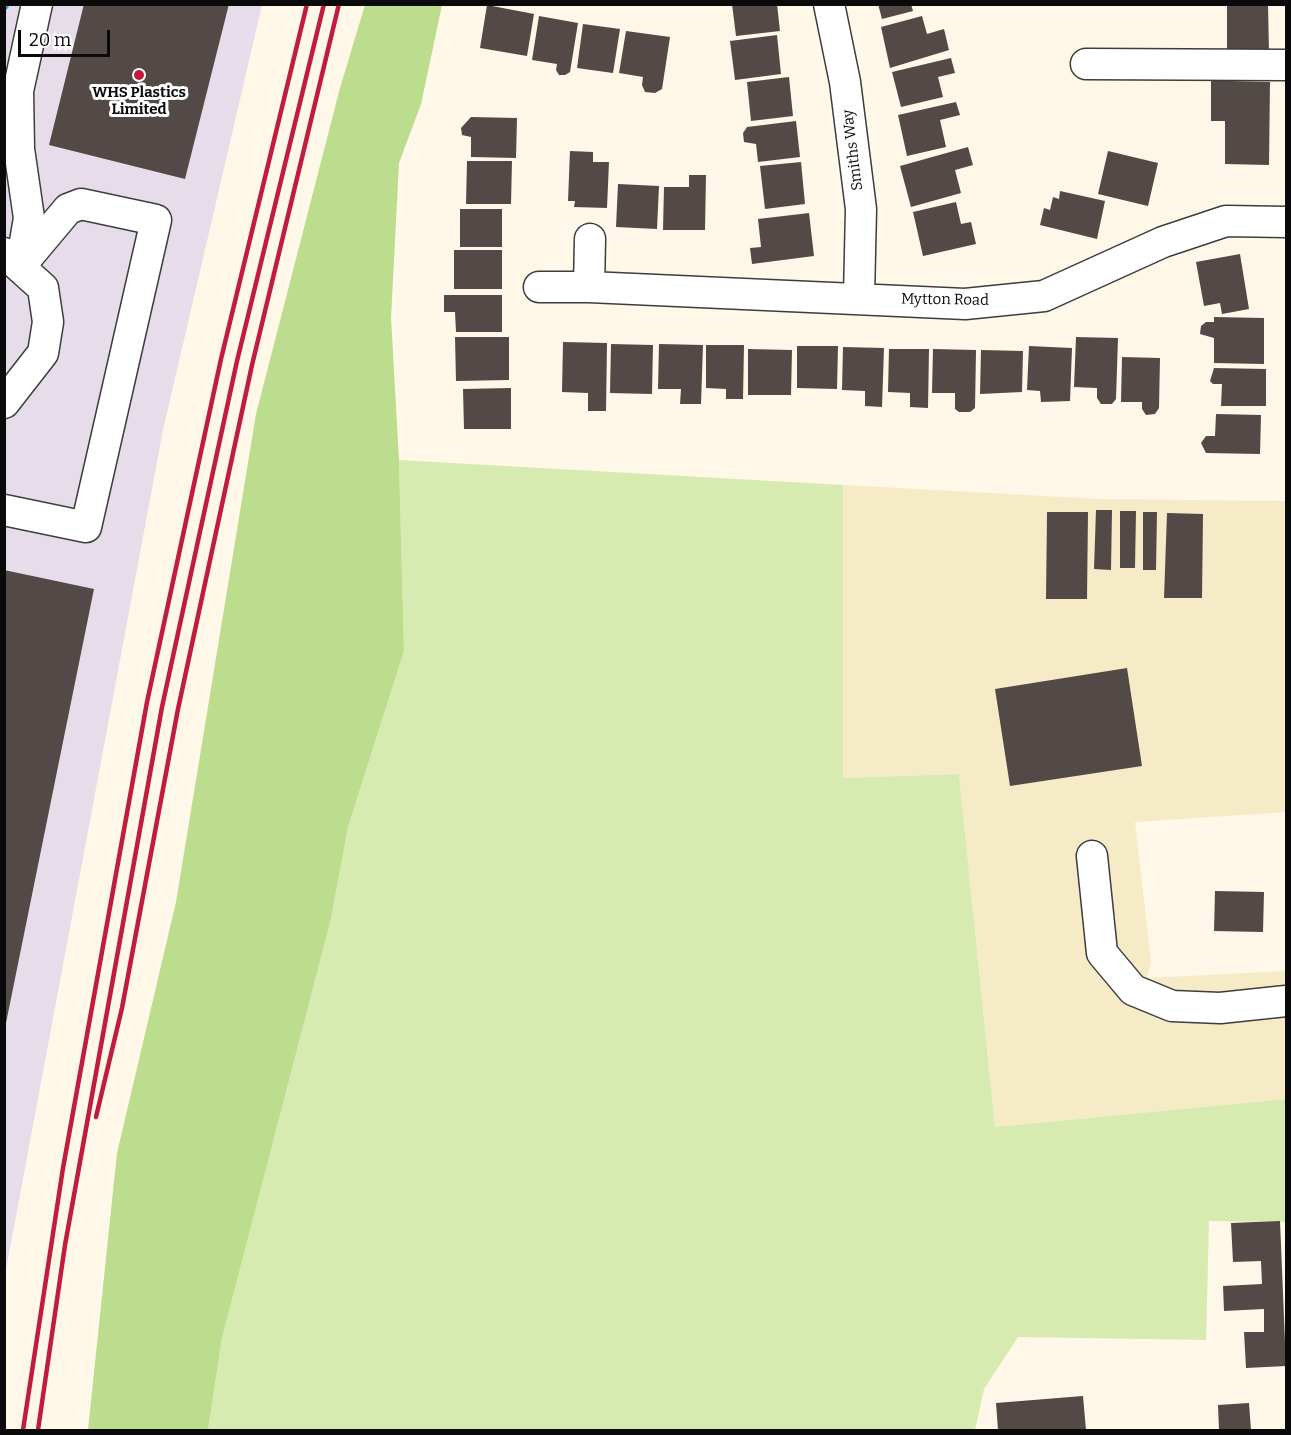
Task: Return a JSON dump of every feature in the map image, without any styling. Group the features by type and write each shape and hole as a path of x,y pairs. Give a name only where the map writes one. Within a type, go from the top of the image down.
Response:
{"street":[{"path":"13,260 29,218 19,149 18,91 37,4"},
{"name":"Smiths Way","path":"828,4 845,82 861,209 859,297"},
{"path":"1086,64 1287,65"},
{"path":"4,510 86,527 156,220 81,204 68,209 13,260"},
{"name":"Mytton Road","path":"539,287 859,297 965,304 1044,296 1163,242 1226,221 1287,222"},
{"path":"589,287 590,239"},
{"path":"4,403 43,353 48,322 43,288 13,260"},
{"path":"1092,856 1102,953 1133,990 1172,1006 1220,1008 1287,1001"}],"shaded area":[{"path":"5,5 262,5 163,430 5,1275"},
{"path":"843,485 1100,499 1286,501 1286,812 1135,822 1151,962 1147,978 1286,971 1286,1099 995,1127 959,774 843,778"}],"green space":[{"path":"365,5 442,5 421,104 399,163 391,318 399,460 404,651 348,827 331,919 222,1338 208,1430 88,1430 117,1153 176,902 256,414 340,88"},
{"path":"399,460 843,485 843,778 959,774 995,1127 1286,1099 1286,1222 1209,1221 1206,1340 1018,1337 984,1389 975,1430 208,1430 222,1338 331,919 348,827 404,651"}],"building":[{"name":"WHS Plastics Limited","path":"84,4 229,4 185,179 49,145"},
{"path":"732,4 777,4 780,31 736,36"},
{"path":"878,4 911,4 913,11 882,19"},
{"path":"1227,4 1268,4 1269,53 1227,53"},
{"path":"487,5 534,14 527,56 480,48"},
{"path":"539,16 578,23 570,72 565,75 559,75 556,70 557,64 532,60"},
{"path":"922,16 927,34 944,29 949,50 890,68 881,27"},
{"path":"583,24 620,29 613,73 577,68"},
{"path":"626,31 670,37 662,89 655,93 645,92 642,85 643,77 619,73"},
{"path":"777,35 781,74 735,80 730,41"},
{"path":"951,58 955,73 938,77 943,97 901,107 892,72"},
{"path":"1211,73 1231,73 1231,81 1270,82 1269,165 1225,164 1225,121 1211,121"},
{"path":"789,77 793,116 751,121 747,82"},
{"path":"956,102 960,115 940,120 946,147 907,156 898,115"},
{"path":"471,117 517,118 516,158 471,157 471,137 462,135 461,128"},
{"path":"796,121 800,157 758,162 756,144 744,142 743,133 747,127"},
{"path":"968,147 973,165 955,170 961,193 911,207 900,166"},
{"path":"570,151 593,152 593,162 609,162 607,208 574,207 575,201 568,201"},
{"path":"1108,151 1158,163 1148,206 1098,194"},
{"path":"467,161 512,161 511,204 466,204"},
{"path":"801,162 805,204 765,209 760,166"},
{"path":"689,175 706,175 705,230 663,230 664,187 689,187"},
{"path":"618,184 659,186 657,229 616,227"},
{"path":"1060,191 1105,201 1097,239 1040,225 1044,208 1050,210 1053,197 1059,199"},
{"path":"956,202 961,224 971,222 976,244 923,256 913,212"},
{"path":"460,209 502,209 502,247 460,247"},
{"path":"809,213 814,256 752,264 750,248 761,247 758,219"},
{"path":"454,250 502,250 502,289 454,289"},
{"path":"1240,254 1249,309 1222,314 1220,303 1204,306 1196,262"},
{"path":"444,295 502,295 502,332 456,332 455,312 444,312"},
{"path":"1214,317 1264,318 1264,364 1214,363 1214,338 1200,334 1201,326 1206,322 1214,322"},
{"path":"455,337 509,337 509,380 456,381"},
{"path":"1076,337 1118,338 1116,399 1112,404 1101,404 1097,398 1097,388 1074,387"},
{"path":"563,342 607,343 606,411 588,411 588,393 562,392"},
{"path":"611,344 653,345 652,394 610,393"},
{"path":"659,344 703,345 701,404 680,404 681,389 658,389"},
{"path":"706,345 744,345 743,399 726,399 726,389 706,388"},
{"path":"797,346 838,346 837,389 797,388"},
{"path":"1029,346 1072,348 1070,401 1041,402 1040,391 1027,390"},
{"path":"843,347 884,348 882,407 865,406 865,391 842,390"},
{"path":"748,349 792,350 791,395 748,395"},
{"path":"889,349 929,349 928,408 910,407 910,393 888,392"},
{"path":"933,349 976,350 975,408 970,412 959,412 955,409 955,393 932,393"},
{"path":"981,350 1023,351 1022,392 980,394"},
{"path":"1122,357 1160,358 1159,408 1155,414 1146,415 1142,409 1142,402 1121,402"},
{"path":"1214,368 1266,369 1266,406 1221,406 1222,384 1213,384 1210,381"},
{"path":"511,388 511,429 464,429 463,389"},
{"path":"1216,414 1261,415 1260,454 1206,453 1201,443 1206,436 1215,436"},
{"path":"1096,510 1112,510 1111,570 1094,569"},
{"path":"1120,511 1136,511 1135,568 1120,568"},
{"path":"1047,512 1088,512 1087,599 1046,599"},
{"path":"1143,512 1157,512 1156,570 1143,570"},
{"path":"1167,513 1203,514 1202,598 1164,598"},
{"path":"4,570 94,589 6,1023 4,1023"},
{"path":"1127,668 1142,766 1010,786 995,689"},
{"path":"1215,891 1264,892 1263,932 1214,931"},
{"path":"1280,1221 1286,1366 1246,1368 1244,1332 1264,1332 1264,1309 1224,1311 1223,1286 1262,1284 1261,1261 1233,1262 1231,1223"},
{"path":"1083,1396 1086,1430 998,1430 996,1403"},
{"path":"1249,1403 1251,1430 1219,1430 1218,1405"}],"railway":[{"path":"23,1430 63,1168 147,702 221,359 307,4"},
{"path":"38,1430 65,1245 162,707 237,361 324,4"},
{"path":"96,1117 122,1008 178,709 252,365 339,4"}],"place":[{"name":"WHS Plastics Limited","path":"139,75"}]}
